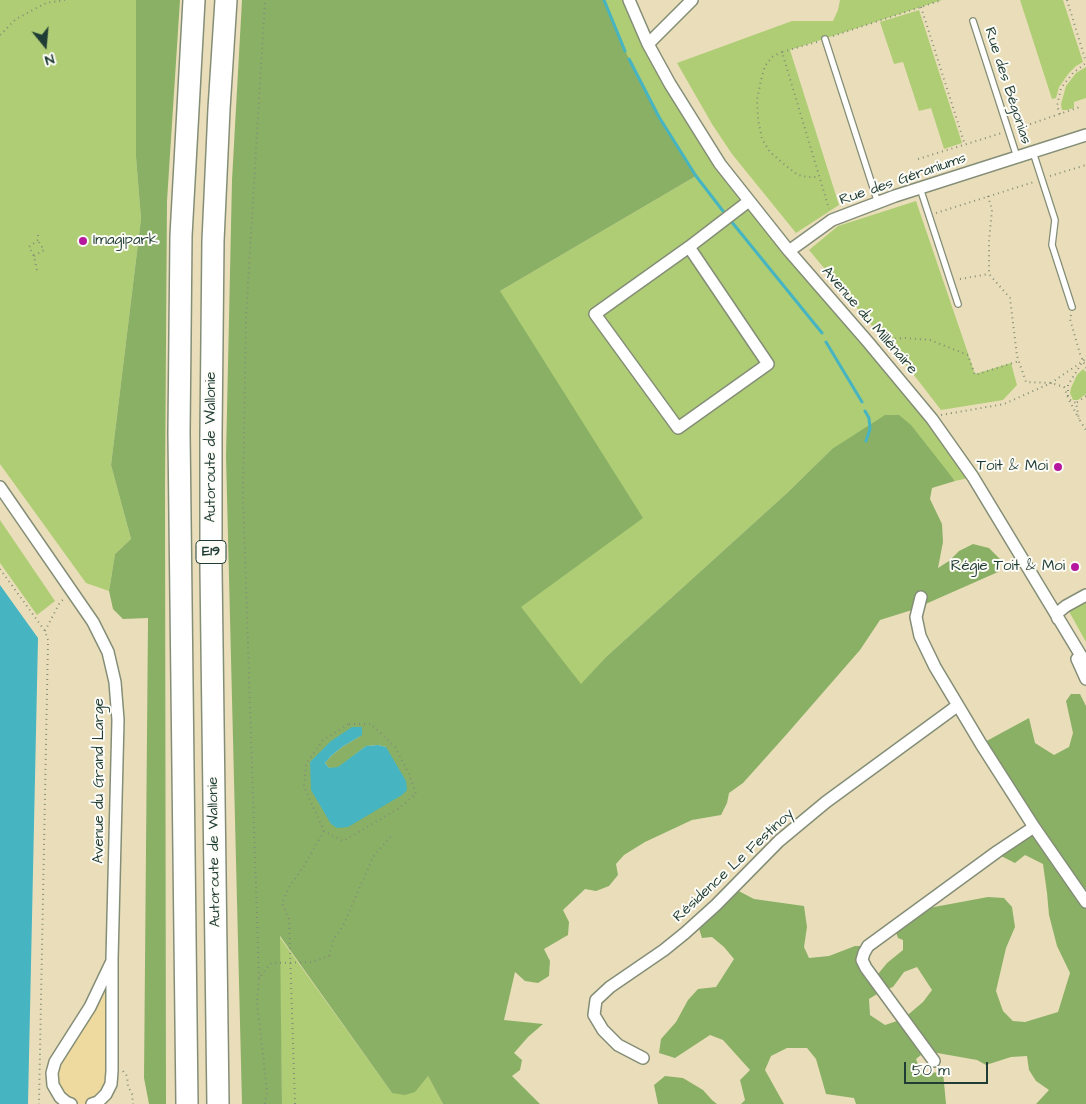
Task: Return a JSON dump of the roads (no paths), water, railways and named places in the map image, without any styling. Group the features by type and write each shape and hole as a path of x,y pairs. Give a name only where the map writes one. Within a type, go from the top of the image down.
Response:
{"highway":[{"name":"Autoroute de Wallonie","path":"187,1104 179,433 181,236 194,0"},
{"name":"Autoroute de Wallonie","path":"218,1104 211,569 212,414 214,241 219,109 226,0"}],"street":[{"name":"Avenue du Millénaire","path":"628,0 648,44 695,126 720,164 789,251 932,419 973,477 1086,664"},
{"path":"648,44 692,0"},
{"name":"Rue des Géraniums","path":"789,251 832,220 920,188 1086,135"},
{"path":"689,247 768,364 678,428 595,314 689,247 749,201"},
{"name":"Avenue du Grand Large","path":"0,487 92,622 108,652 115,682 118,720 111,1084 106,1094 98,1102 92,1104"},
{"path":"1086,595 1056,614 1086,679"},
{"path":"921,597 916,617 920,636 935,667 957,706 1034,827 1086,902"},
{"name":"Résidence Le Festinoy","path":"643,1058 618,1044 603,1030 594,1014 596,1000 610,987 664,950 685,933 716,905 779,841 826,802 957,706"},
{"path":"934,1061 866,968 862,960 864,953 868,946 1034,827"},
{"name":"Avenue du Grand Large","path":"71,1104 60,1097 53,1084 52,1073 55,1062 90,1008 112,959"}],"lane":[{"name":"Rue des Bégonias","path":"973,22 1017,158"},
{"path":"825,39 878,203"},
{"path":"1033,152 1055,220 1052,245 1072,307"},
{"path":"920,188 958,304"}],"water":[{"path":"0,585 38,638 28,1104 0,1104"},
{"path":"352,727 362,727 362,735 331,756 325,763 329,768 338,767 366,746 378,745 386,747 406,781 407,790 402,795 348,827 337,828 331,824 311,790 310,762 331,741"}],"waterway":[{"path":"604,0 625,51"},
{"path":"629,59 659,117 696,176 723,211"},
{"path":"731,221 822,333"},
{"path":"826,342 862,402"},
{"path":"865,411 869,418 870,429 866,441"}],"place":[{"name":"Imagipark","path":"83,241"},
{"name":"Toit & Moi","path":"1058,467"},
{"name":"Régie Toit & Moi","path":"1075,567"}]}
